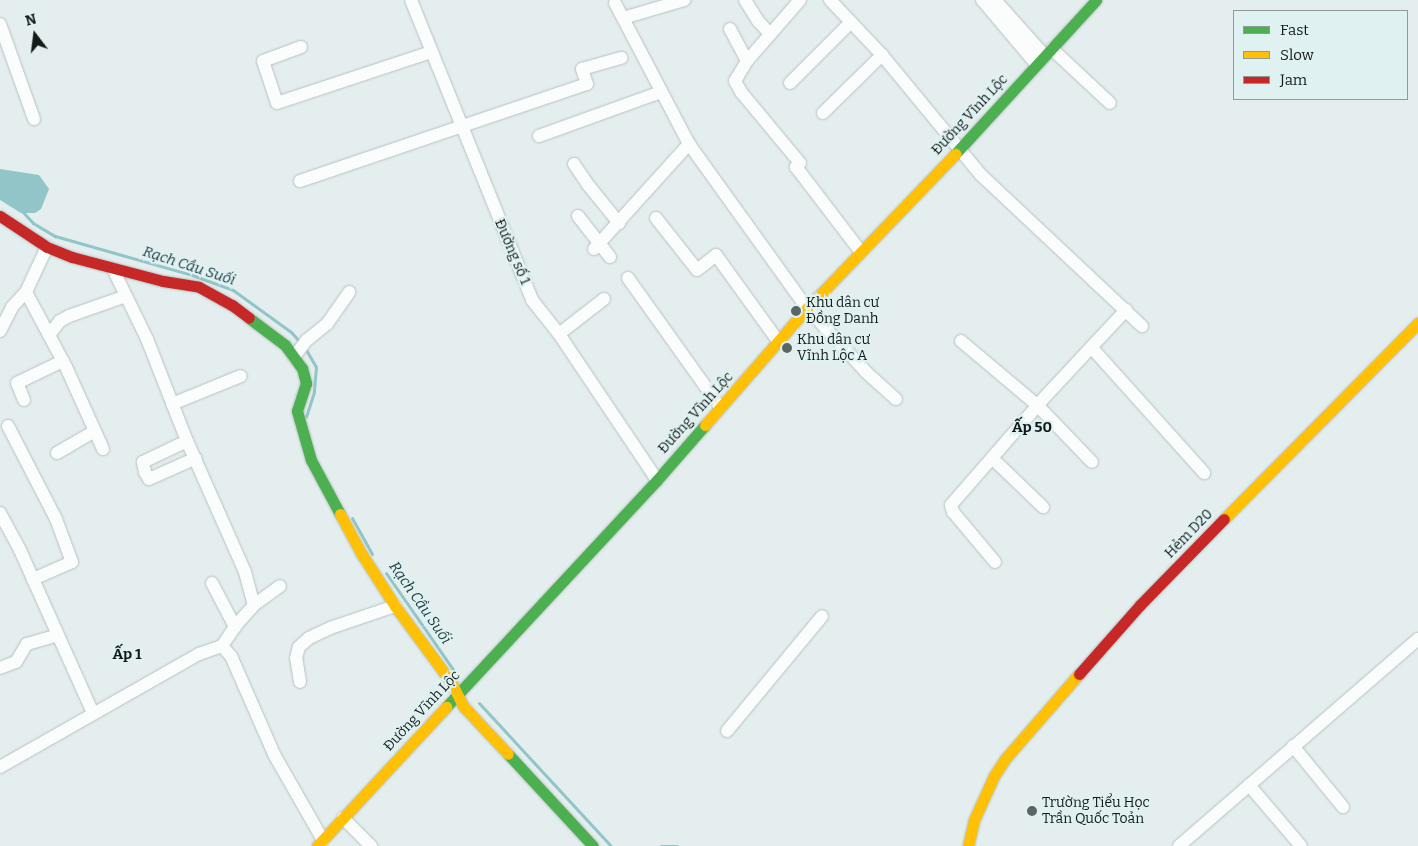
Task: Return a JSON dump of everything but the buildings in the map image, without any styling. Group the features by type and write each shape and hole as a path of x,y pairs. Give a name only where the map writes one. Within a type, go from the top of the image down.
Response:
{"street":[{"name":"Đường số 1","path":"411,0 430,52 532,300 559,334 657,480"},
{"path":"623,18 684,0"},
{"path":"745,0 758,21 770,34"},
{"path":"800,0 748,61 735,81 741,92 800,163 796,166 861,252"},
{"path":"982,0 1045,57 1110,103"},
{"path":"995,0 1045,57"},
{"name":"Đường Vĩnh Lộc","path":"320,843 657,480 807,308 960,149 1096,0"},
{"path":"833,1 882,55 981,175 1142,326"},
{"path":"615,3 660,92 689,144 807,308 867,373 896,399"},
{"path":"790,83 851,22"},
{"path":"0,24 34,119"},
{"path":"730,29 748,61"},
{"path":"301,48 263,61 277,103 430,52"},
{"path":"823,113 882,55"},
{"path":"300,181 587,84 582,69 621,58"},
{"path":"539,136 660,92"},
{"path":"596,246 689,144"},
{"path":"574,164 619,223"},
{"path":"0,216 47,247 113,269 199,287 232,304 285,345 300,349"},
{"path":"578,216 596,246 610,257"},
{"path":"656,218 697,270 716,255 778,341"},
{"path":"0,330 12,306 26,292 47,247"},
{"path":"113,269 147,339 187,441 245,572 254,605"},
{"path":"628,278 720,407"},
{"path":"26,292 63,361 103,449"},
{"path":"300,349 327,324 349,292"},
{"path":"49,335 60,321 69,316 126,296"},
{"path":"559,334 604,299"},
{"path":"995,562 953,512 951,505 1037,405 1126,310"},
{"name":"Hẻm D20","path":"968,846 974,820 994,776 1005,759 1033,726 1140,605 1418,323"},
{"path":"961,341 1037,405 1092,462"},
{"path":"1092,348 1204,473"},
{"path":"300,349 306,383 297,411 311,460 361,553 370,564 395,606 451,682 464,707 593,846"},
{"path":"24,400 17,383 63,361"},
{"path":"172,404 241,376"},
{"path":"8,426 56,519 72,562 33,579"},
{"path":"57,453 95,431"},
{"path":"187,441 143,462 145,472 149,479 196,458"},
{"path":"992,458 1043,507"},
{"path":"0,513 33,579 93,713"},
{"path":"212,583 235,627"},
{"path":"0,766 199,654 222,646 254,605 280,586"},
{"path":"300,682 296,658 299,647 304,642 330,628 395,606"},
{"path":"727,731 822,616"},
{"path":"0,668 16,662 27,644 58,635"},
{"path":"1179,846 1292,746 1418,639"},
{"path":"222,646 231,656 275,756 320,843"},
{"path":"1292,746 1343,807"},
{"path":"1249,785 1301,846"},
{"path":"343,818 371,846"}],"water":[{"path":"0,169 39,175 49,189 41,209 35,213 21,213 0,200"}],"waterway":[{"name":"Rạch Cầu Suối","path":"21,210 33,223 55,236 192,275 233,290 291,332 301,343"},
{"name":"Rạch Cầu Suối","path":"305,348 316,367 314,392 306,417"},
{"name":"Rạch Cầu Suối","path":"352,518 372,554"},
{"name":"Rạch Cầu Suối","path":"386,573 454,671"},
{"name":"Rạch Cầu Suối","path":"479,703 611,846"},
{"name":"Rạch Cầu Suối","path":"661,846 677,846"}],"traffic: fast":[{"path":"955,154 1096,0"},
{"path":"249,318 285,345 302,368 306,383 297,411 311,460 340,514"},
{"path":"446,707 657,480 705,425"},
{"path":"508,754 593,846"}],"traffic: slow":[{"path":"705,425 807,308 955,154"},
{"path":"1224,519 1418,323"},
{"path":"340,514 361,553 395,606 451,682 464,707 508,754"},
{"path":"968,846 974,820 994,776 1005,759 1079,674"},
{"path":"317,846 446,707"}],"traffic: jam":[{"path":"0,216 47,247 72,257 163,281 199,287 232,305 249,318"},
{"path":"1079,674 1140,605 1224,519"}],"place":[{"name":"Khu dân cư Đồng Danh","path":"796,311"},
{"name":"Khu dân cư Vĩnh Lộc A","path":"787,348"},
{"name":"Trường Tiểu Học Trần Quốc Toản","path":"1032,811"}],"district":[{"name":"Ấp 50","path":"1032,428"},
{"name":"Ấp 1","path":"127,655"}]}
